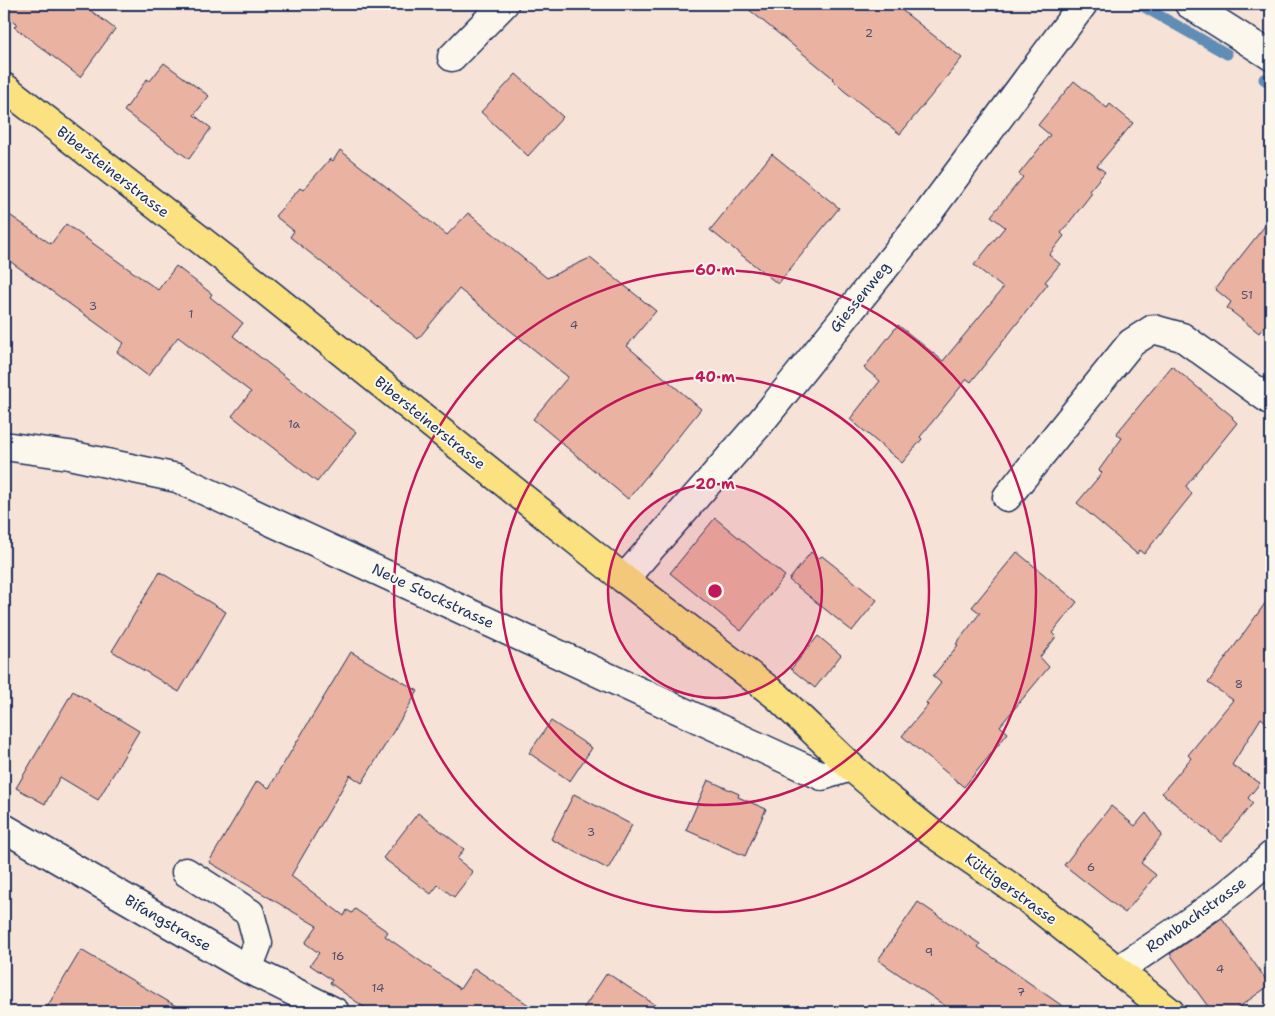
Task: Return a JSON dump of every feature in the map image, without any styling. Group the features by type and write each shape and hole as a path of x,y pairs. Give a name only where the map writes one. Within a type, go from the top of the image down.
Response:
{"main road":[{"name":"Bibersteinerstrasse","path":"4,87 261,288 624,579 777,696 851,767"},
{"name":"Küttigerstrasse","path":"851,767 928,830 1024,896 1170,1012"}],"street":[{"path":"452,57 504,4"},
{"name":"Giessenweg","path":"624,579 760,423 926,216 1083,4"},
{"path":"1189,4 1271,56"},
{"path":"1008,497 1131,343 1154,329 1182,337 1271,401"},
{"name":"Neue Stockstrasse","path":"4,446 69,455 177,478 822,776 851,767"},
{"name":"Bifangstrasse","path":"4,828 248,969 335,1012"},
{"name":"Rombachstrasse","path":"1118,970 1218,902 1246,881 1271,856"},
{"path":"186,872 250,914 258,943 248,969"}],"building":[{"path":"4,4 82,4 115,29 80,77 14,27 17,24 4,14"},
{"path":"742,4 894,4 962,58 900,134 843,90 833,78"},
{"path":"164,63 209,96 194,115 211,128 189,159 124,111 147,79 150,81"},
{"path":"516,74 563,117 528,156 481,112"},
{"path":"1074,81 1107,108 1110,104 1133,123 1097,166 1105,172 1089,191 1092,193 1061,233 1064,236 1049,255 1060,264 1045,282 1048,284 971,382 967,379 920,437 922,439 902,463 850,419 880,381 864,368 898,325 943,361 1003,288 974,265 1005,227 991,216 1023,177 1019,174 1050,135 1038,125"},
{"path":"340,150 447,235 468,213 547,278 590,258 656,311 627,346 701,409 628,499 533,419 568,377 459,289 418,339 290,237 294,231 275,216 300,188 303,190 330,159 333,161"},
{"path":"772,154 839,208 778,284 710,230"},
{"path":"4,211 51,244 66,224 158,290 176,266 212,294 210,297 243,323 233,336 356,432 317,482 232,416 251,392 178,337 148,376 117,352 124,343 4,257"},
{"path":"1271,218 1271,317 1259,333 1227,308 1231,302 1215,289"},
{"path":"1172,366 1233,417 1237,423 1186,486 1192,494 1144,554 1139,550 1137,554 1077,503 1102,473 1099,470 1122,438 1116,434"},
{"path":"715,518 785,576 741,631 670,573"},
{"path":"811,552 819,558 822,556 877,600 852,631 789,580"},
{"path":"1017,552 1077,602 1052,633 1056,637 1040,657 1049,667 1000,726 1008,733 964,787 902,736 928,705 926,703 941,683 933,676 958,645 956,644 980,613 972,607"},
{"path":"160,572 226,612 179,692 112,651"},
{"path":"1271,595 1271,726 1261,718 1232,765 1260,783 1248,798 1253,803 1221,842 1162,793 1191,758 1188,755 1233,700 1208,683"},
{"path":"818,636 841,655 815,688 791,669"},
{"path":"351,652 418,691 362,783 350,775 291,876 344,916 347,910 352,913 355,909 388,932 385,936 460,989 474,968 539,1012 371,1012 330,983 332,980 310,965 319,953 305,943 317,926 209,862 257,781 269,788"},
{"path":"73,691 139,731 98,800 60,777 45,804 16,788"},
{"path":"551,721 592,748 570,781 529,753"},
{"path":"708,780 739,794 738,797 766,809 745,856 686,830"},
{"path":"574,794 632,825 608,869 551,839"},
{"path":"1111,806 1135,826 1146,813 1162,835 1141,863 1156,875 1125,913 1064,865"},
{"path":"418,813 464,849 457,859 473,872 454,897 438,885 431,894 383,858"},
{"path":"918,902 980,944 978,947 1071,1012 954,1012 878,960"},
{"path":"1222,918 1270,985 1232,1012 1212,1012 1170,954"},
{"path":"81,950 186,1012 44,1012"},
{"path":"607,973 666,1012 581,1012"}],"waterway":[{"path":"1139,4 1227,54"},
{"path":"1264,79 1271,84"}]}
